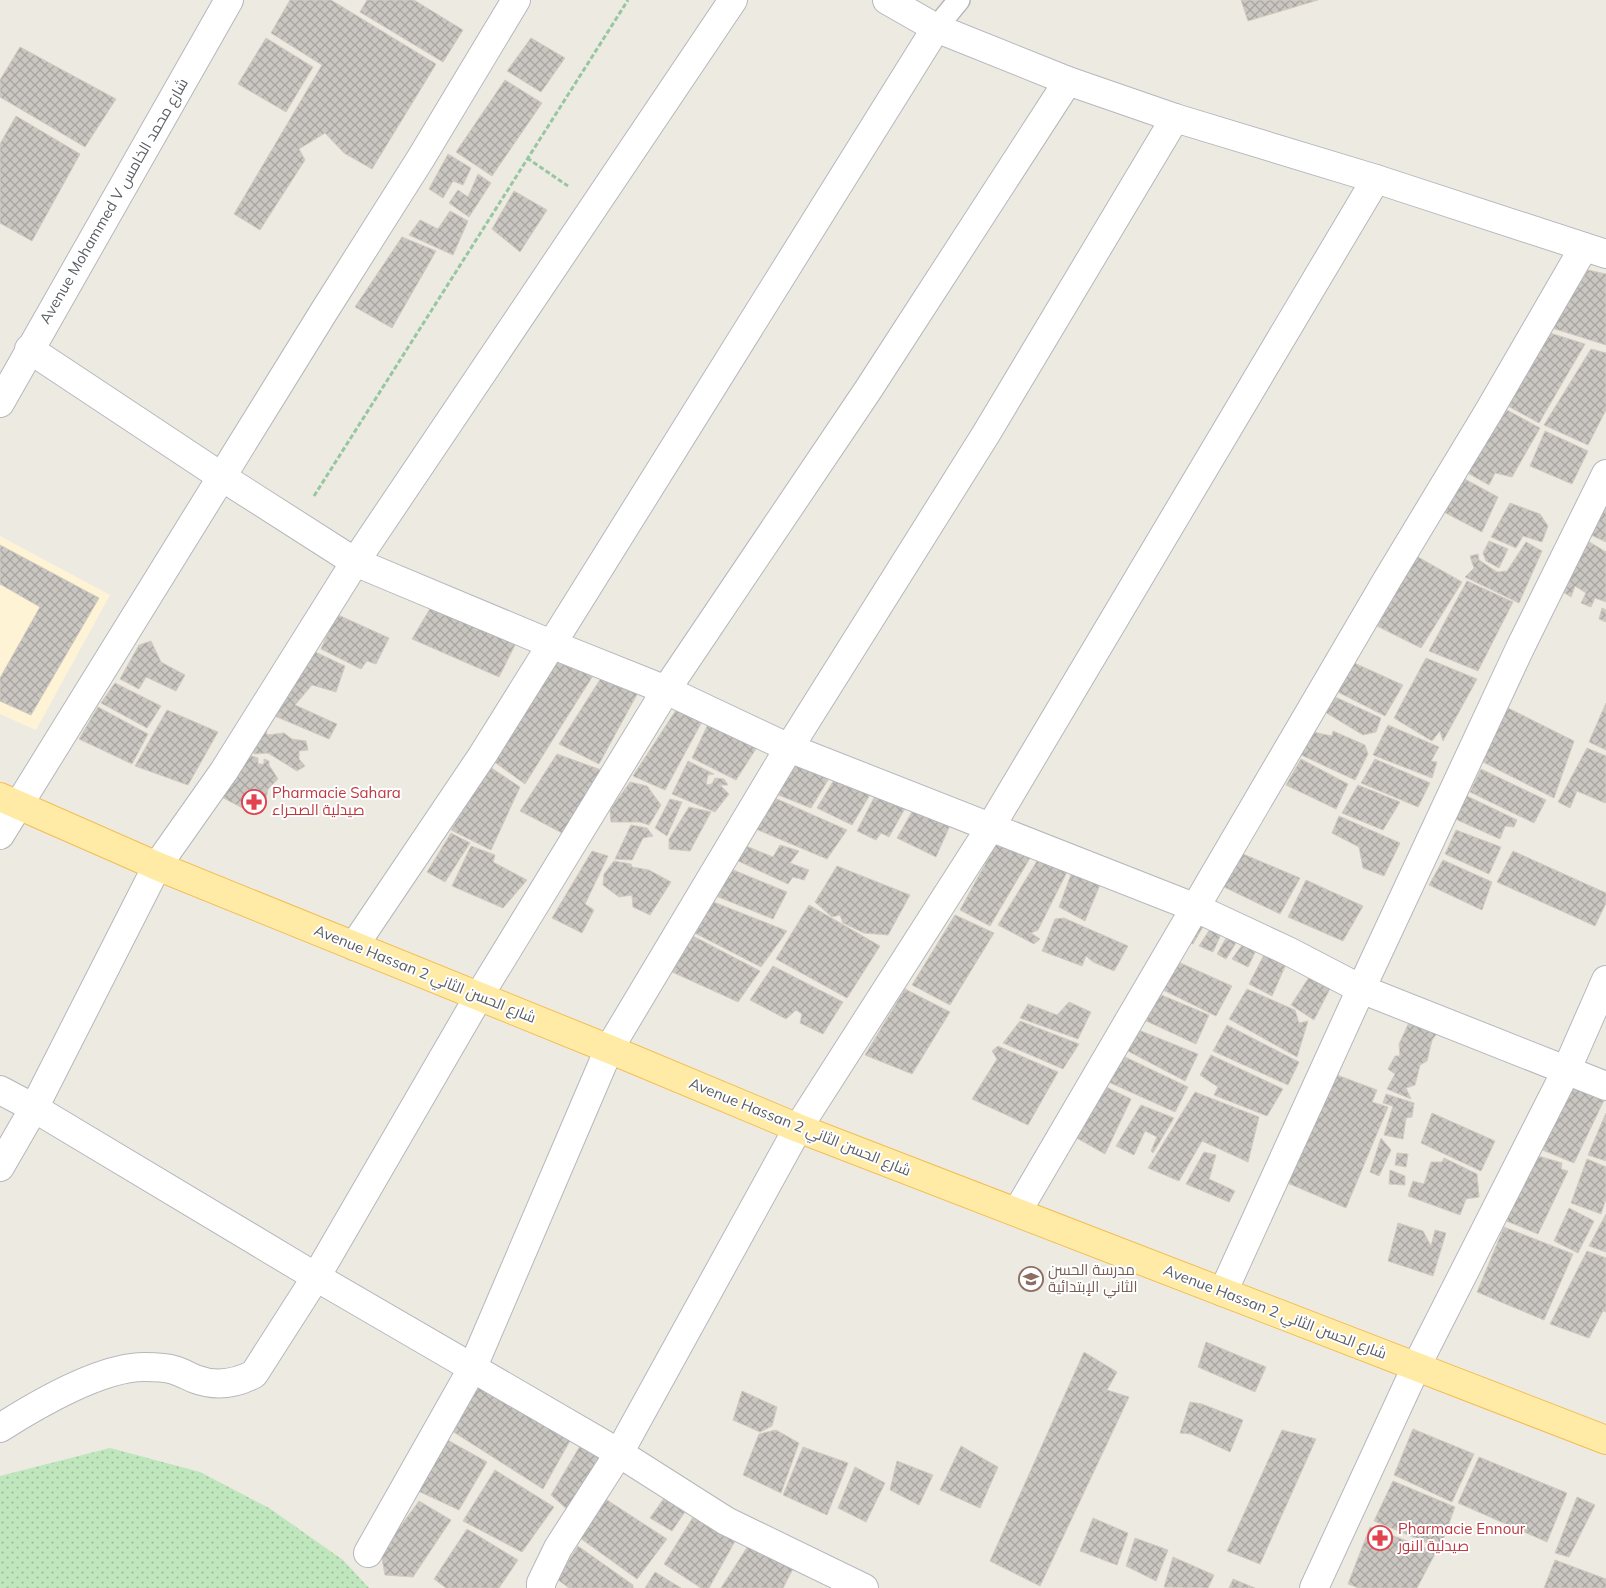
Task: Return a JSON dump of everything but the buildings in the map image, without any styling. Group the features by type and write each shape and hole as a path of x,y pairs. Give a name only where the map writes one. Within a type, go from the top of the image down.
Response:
{"main road":[{"name":"Avenue Hassan 2 شارع الحسن الثاني","path":"10,801 158,866 609,1049 798,1128 1606,1440"}],"street":[{"name":"Avenue Mohammed V شارع محمد الخامس","path":"0,403 229,0"},
{"path":"0,835 10,801 222,477 421,158 516,0"},
{"path":"0,1167 34,1108 158,866 224,770 355,562 733,0"},
{"path":"887,0 936,28 1068,80 1175,118 1376,179 1595,250 1489,411 1387,580 1017,1212"},
{"path":"354,946 482,756 550,644 936,28"},
{"path":"0,1428 15,1418 88,1380 118,1369 143,1367 173,1369 198,1380 224,1385 240,1382 254,1374 316,1277 479,996 666,690 868,390 1068,80"},
{"path":"368,1553 472,1369 609,1049 789,748 986,434 1175,118"},
{"path":"541,1588 541,1583 558,1548 619,1453 798,1128 990,828 1376,179"},
{"path":"29,350 355,562 550,644 666,690 789,748 1196,908 1361,988 1606,1086"},
{"path":"1223,1292 1361,988 1520,648 1606,474"},
{"path":"1314,1588 1416,1367 1566,1070 1606,980"},
{"path":"0,1090 34,1108 472,1369 619,1453 726,1521 827,1580 864,1588"}],"lane":[{"path":"936,28 959,0"}],"path":[{"path":"296,525 628,0"},
{"path":"528,158 595,205"}],"shaded area":[{"path":"0,536 110,595 36,730 0,714"}],"green space":[{"path":"110,1448 200,1472 269,1508 343,1560 369,1588 0,1588 0,1476"}],"place":[{"name":"Pharmacie Sahara صيدلية الصحراء","path":"254,802"},
{"name":"مدرسة الحسن الثاني الإبتدائية","path":"1031,1279"},
{"name":"Pharmacie Ennour صيدلية النور","path":"1380,1538"}]}
